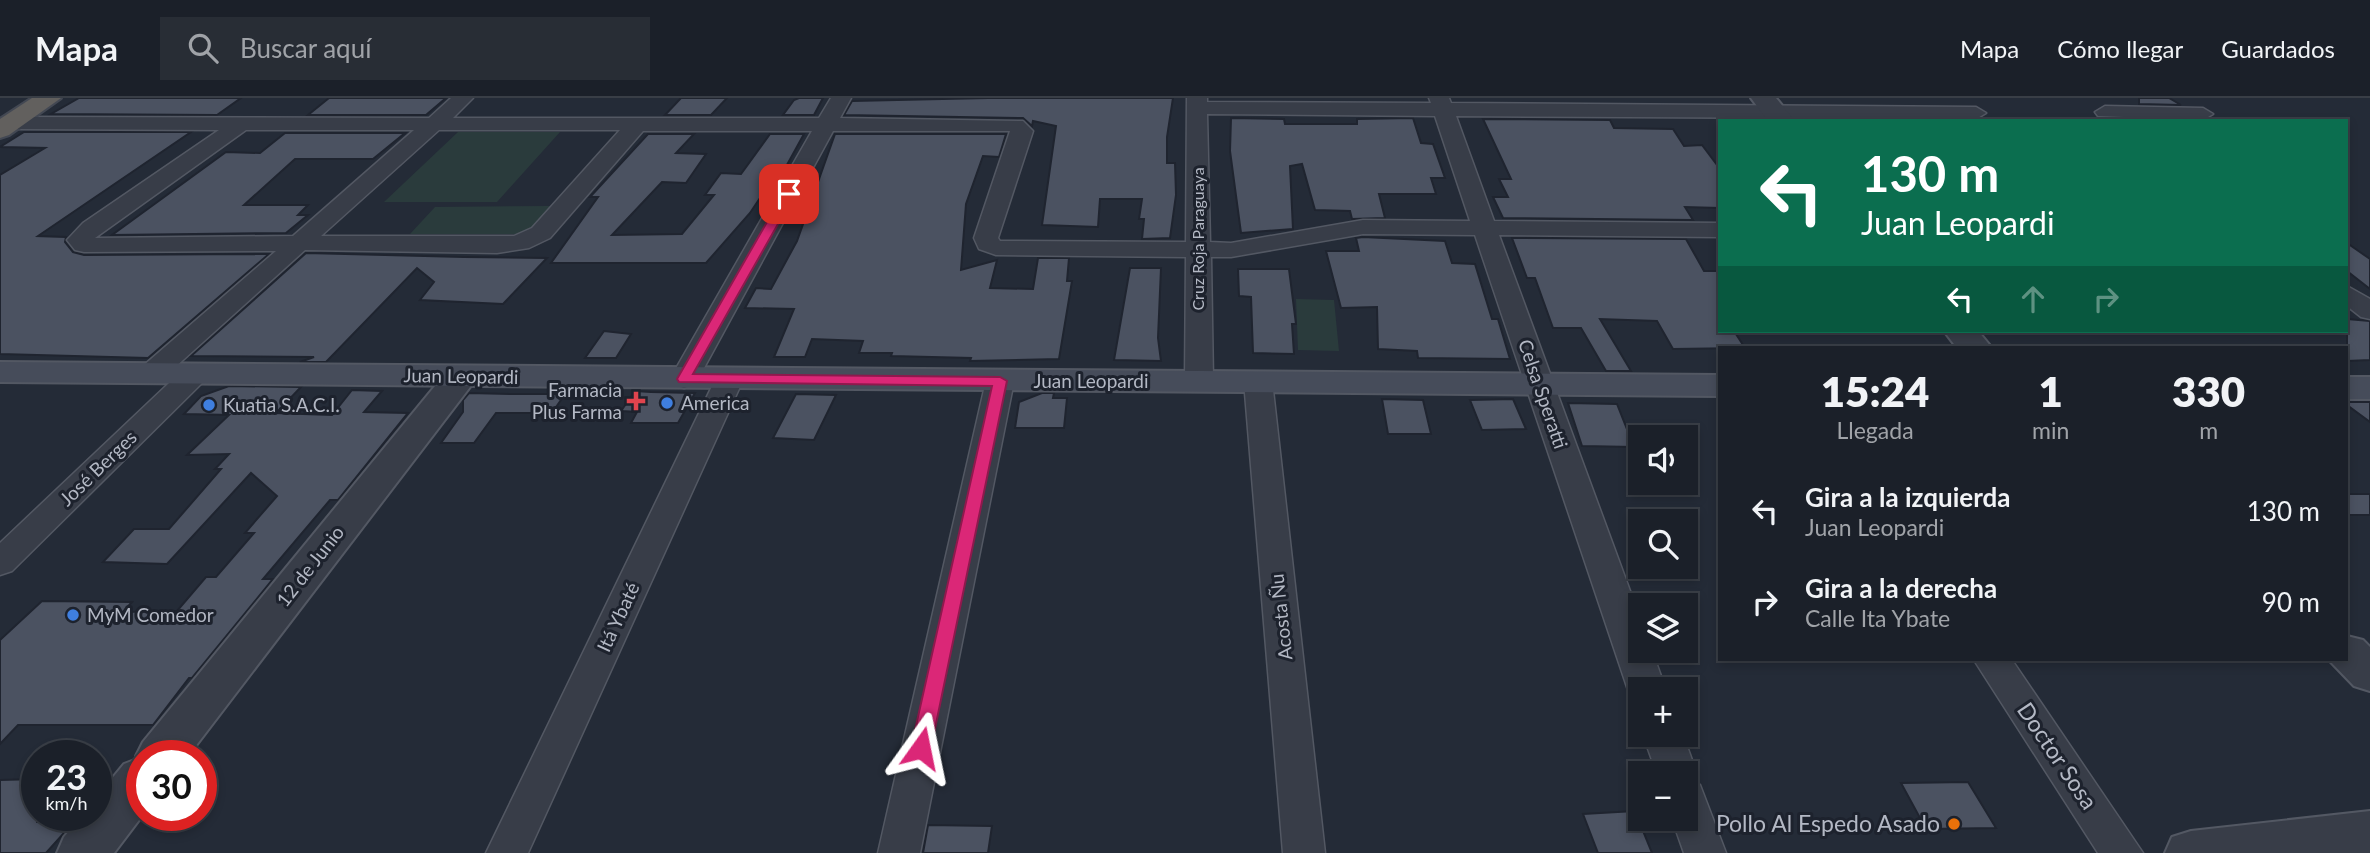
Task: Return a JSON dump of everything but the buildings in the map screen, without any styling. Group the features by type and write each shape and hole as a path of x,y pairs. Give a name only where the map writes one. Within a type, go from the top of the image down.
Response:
{"highway":[{"path":"6,114 49,98"}],"main road":[{"name":"Juan Leopardi","path":"0,372 1718,386"},
{"path":"2348,388 2370,388"}],"street":[{"path":"153,372 463,98"},
{"path":"684,379 841,98"},
{"path":"2086,98 2111,117 2203,114"},
{"path":"1198,103 1441,103 1976,113"},
{"name":"Cruz Roja Paraguaya","path":"1198,103 1199,380"},
{"name":"Celsa Speratti","path":"1441,103 1642,677"},
{"path":"6,114 245,121 1021,127 986,238 988,244 996,248 1231,250 1363,227 1718,230"},
{"path":"245,121 91,228 79,240 84,245 302,243 497,246 532,239 541,233 638,122"},
{"path":"2348,295 2370,311"},
{"name":"José Berges","path":"0,563 196,373"},
{"name":"12 de Junio","path":"173,740 461,376"},
{"name":"Itá Ybaté","path":"506,853 729,380"},
{"path":"899,853 1000,381"},
{"name":"Acosta Ñu","path":"1258,381 1304,853"},
{"path":"2348,653 2370,674"},
{"name":"Doctor Sosa","path":"1993,661 2122,853"},
{"path":"83,853 126,798"},
{"path":"1697,831 1705,853"},
{"path":"2192,853 2370,833"}],"shaded area":[{"path":"458,132 560,132 497,202 384,202"},
{"path":"550,206 528,234 410,234 435,207"},
{"path":"1296,299 1334,300 1339,351 1298,350"}],"place":[{"name":"Farmacia Plus Farma","path":"636,401"},
{"name":"America","path":"667,403"},
{"name":"Kuatia S.A.C.I.","path":"209,405"},
{"name":"MyM Comedor","path":"73,615"},
{"name":"Pollo Al Espedo Asado","path":"1954,824"}],"route":[{"path":"789,194 684,379 1000,381 921,748"}]}
